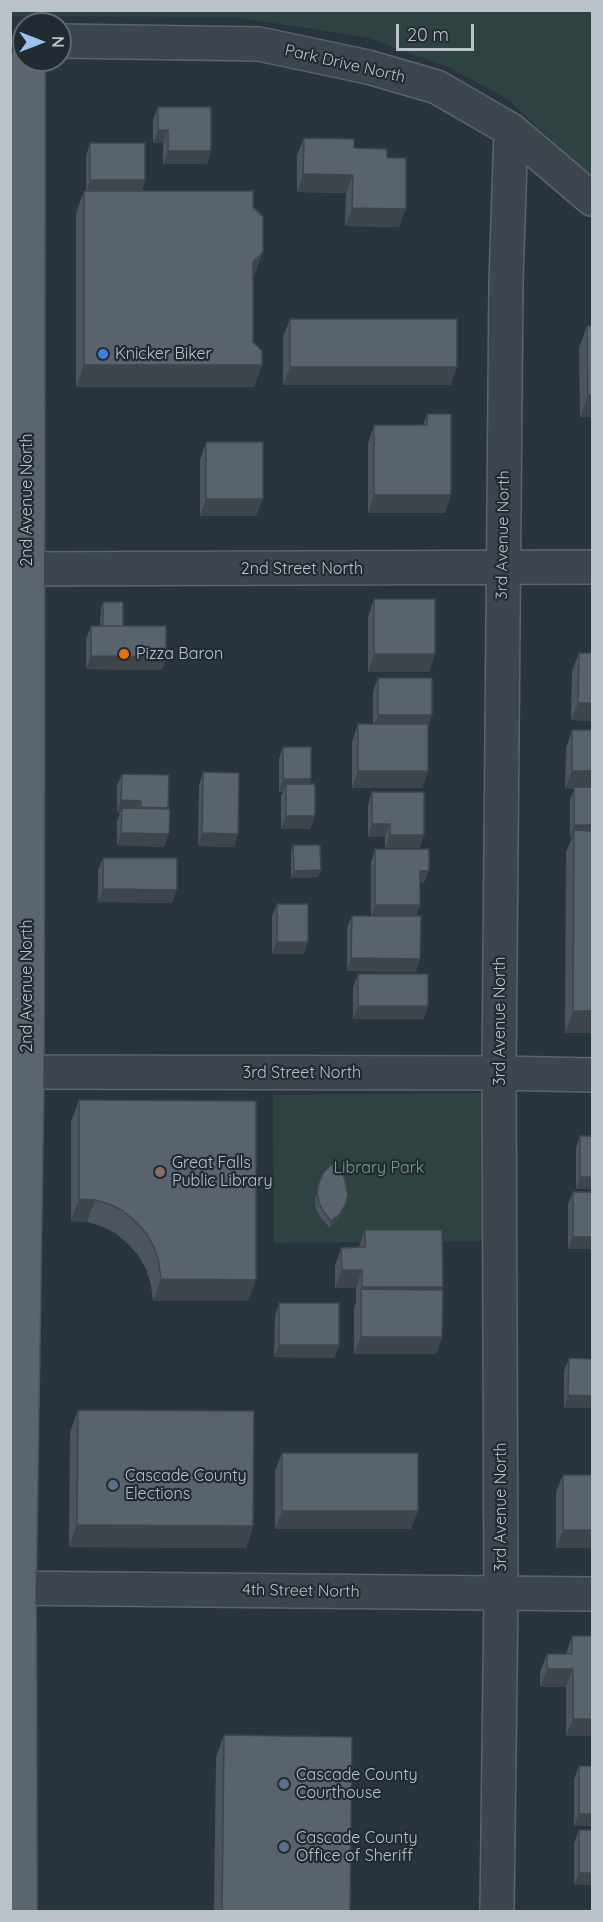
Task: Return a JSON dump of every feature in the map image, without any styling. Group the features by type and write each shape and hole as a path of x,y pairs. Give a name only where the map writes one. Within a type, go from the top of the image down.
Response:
{"main road":[{"name":"2nd Avenue North","path":"20,1911 15,1588 19,1072 19,569 28,72"}],"street":[{"name":"Park Drive North","path":"72,42 264,45 368,67 437,87 511,130 592,199"},
{"name":"3rd Avenue North","path":"497,1911 501,1594 499,1073 506,282 511,130"},
{"name":"2nd Street North","path":"19,569 592,567"},
{"name":"3rd Street North","path":"19,1072 592,1075"},
{"name":"4th Street North","path":"15,1588 592,1594"}],"green space":[{"path":"11,10 592,11 592,179 508,99 448,67 366,37 234,17 72,16 72,12 12,12 11,16"},
{"name":"Library Park","path":"484,1093 486,1241 274,1243 273,1095"}],"building":[{"path":"158,107 211,107 211,151 168,151 168,130 158,130"},
{"path":"304,138 354,139 354,148 387,149 387,158 406,158 406,209 352,208 353,175 303,174"},
{"path":"90,143 145,143 145,180 90,180"},
{"path":"84,191 253,191 253,207 263,217 263,252 253,262 253,342 262,351 262,365 84,365"},
{"path":"290,319 457,319 457,367 290,367"},
{"path":"587,326 592,326 592,395 588,395"},
{"path":"427,414 451,414 451,495 374,495 374,425 427,425"},
{"path":"206,442 263,442 263,499 206,499"},
{"path":"374,599 435,599 435,654 374,654"},
{"path":"103,602 123,602 123,626 103,626"},
{"path":"91,626 166,626 166,657 91,656"},
{"path":"579,653 592,653 592,703 578,703"},
{"path":"378,678 432,678 432,715 378,715"},
{"path":"358,724 428,724 428,771 358,771"},
{"path":"572,730 592,730 592,771 572,771"},
{"path":"283,747 311,747 311,779 283,779"},
{"path":"203,772 239,773 238,834 202,833"},
{"path":"122,774 169,775 168,808 141,807 141,801 121,800"},
{"path":"286,784 315,784 315,816 286,816"},
{"path":"574,787 592,787 592,825 574,825"},
{"path":"372,792 424,792 424,835 390,835 390,824 372,824"},
{"path":"122,808 170,809 169,834 121,833"},
{"path":"574,830 592,831 592,1011 573,1011"},
{"path":"293,845 320,845 321,870 294,871"},
{"path":"375,849 429,849 429,871 420,871 420,905 375,905"},
{"path":"103,858 177,858 177,890 103,889"},
{"path":"277,904 308,904 308,942 277,942"},
{"path":"352,916 421,916 420,959 351,958"},
{"path":"358,974 428,974 428,1006 358,1006"},
{"name":"Great Falls Public Library","path":"79,1100 256,1101 256,1280 161,1279 154,1247 146,1233 135,1221 123,1211 109,1204 79,1199"},
{"path":"580,1136 592,1136 592,1177 580,1177"},
{"path":"332,1164 344,1177 348,1195 340,1214 331,1221 319,1203 317,1193 324,1172"},
{"path":"573,1192 592,1192 592,1237 573,1237"},
{"path":"365,1230 442,1230 443,1287 362,1287 362,1270 342,1270 341,1248 365,1247"},
{"path":"361,1289 443,1290 442,1337 361,1337"},
{"path":"279,1303 339,1303 339,1345 279,1345"},
{"path":"569,1358 592,1359 592,1396 568,1395"},
{"path":"78,1410 254,1411 253,1526 77,1525"},
{"path":"282,1453 418,1453 418,1511 282,1511"},
{"path":"563,1475 592,1475 592,1530 563,1530"},
{"path":"572,1636 592,1636 592,1719 573,1719 573,1669 547,1669 547,1654 572,1654"},
{"path":"224,1735 352,1737 350,1911 222,1911"},
{"path":"579,1766 592,1766 592,1814 579,1814"},
{"path":"579,1830 592,1830 592,1873 579,1873"}],"place":[{"name":"Knicker Biker","path":"103,354"},
{"name":"Pizza Baron","path":"124,654"},
{"name":"Great Falls Public Library","path":"160,1172"},
{"name":"Cascade County Elections","path":"113,1485"},
{"name":"Cascade County Courthouse","path":"284,1784"},
{"name":"Cascade County Office of Sheriff","path":"284,1847"}]}
